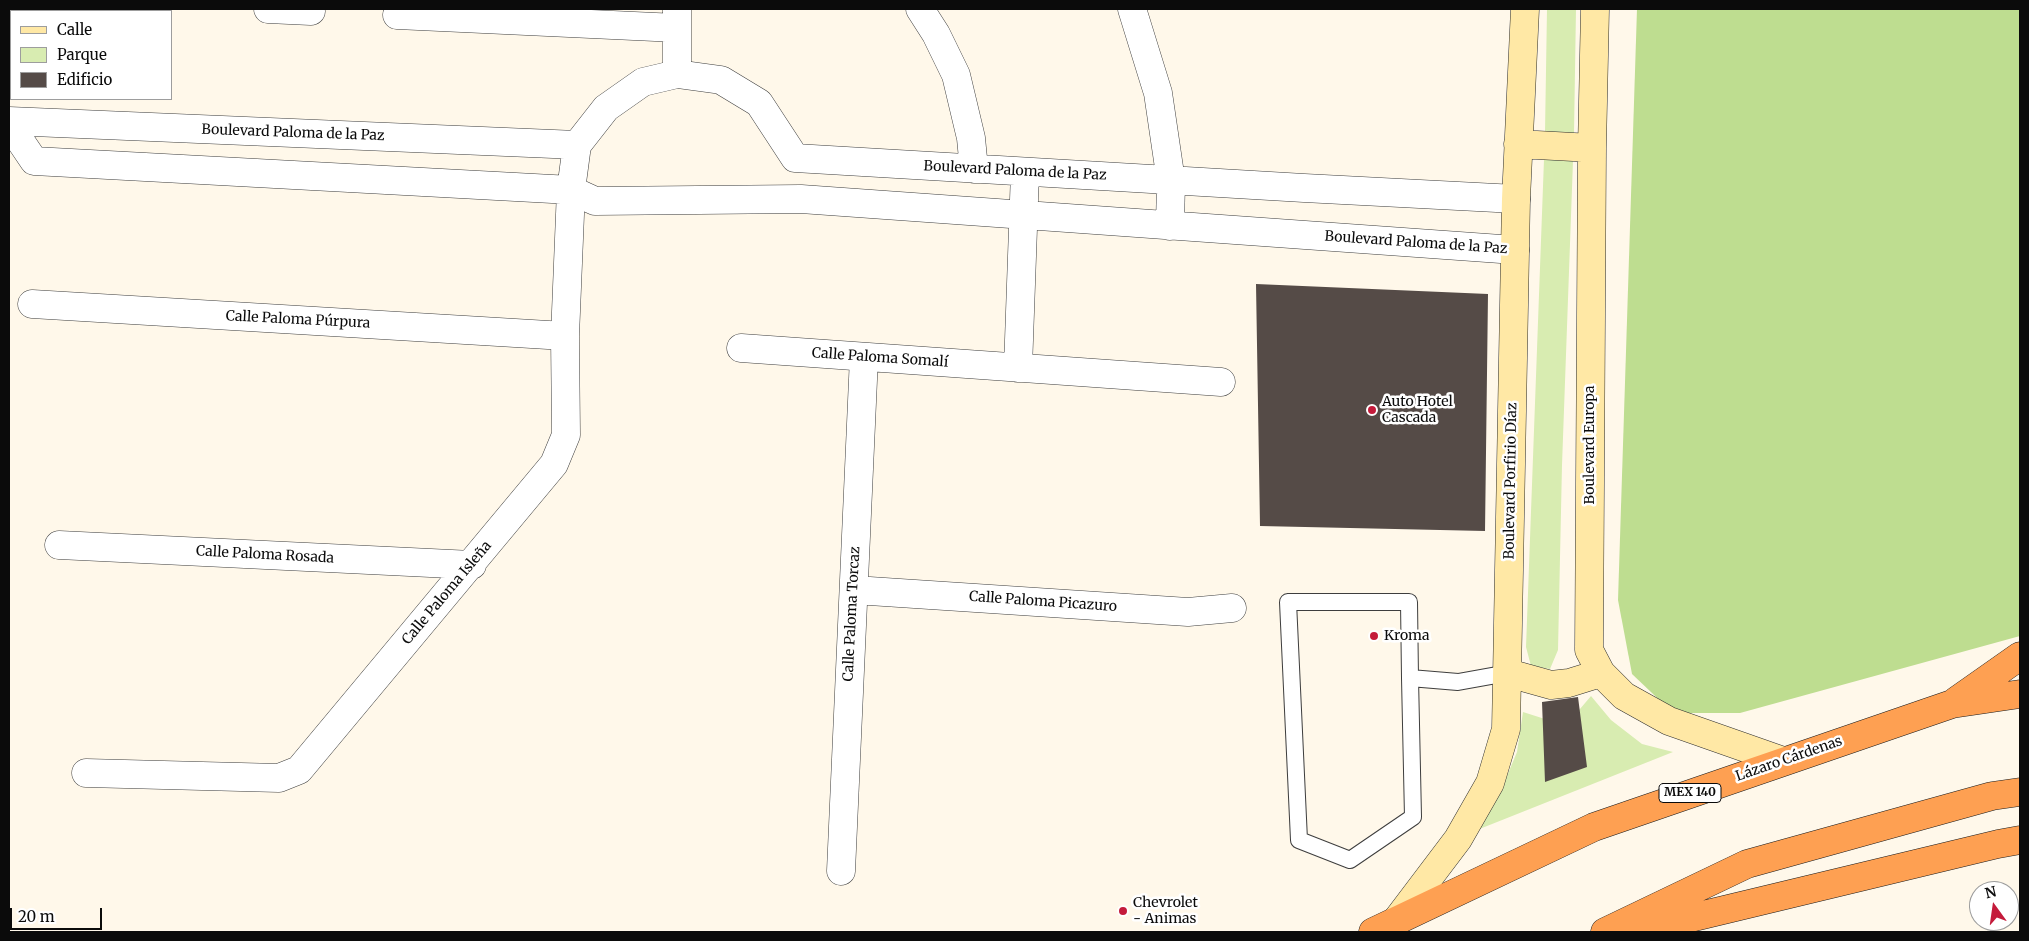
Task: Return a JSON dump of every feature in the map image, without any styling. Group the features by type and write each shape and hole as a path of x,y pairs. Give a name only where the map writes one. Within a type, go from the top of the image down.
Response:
{"highway":[{"path":"1952,704 2020,656"},
{"name":"Lázaro Cárdenas","path":"1385,927 1594,826 1952,704 2020,694"},
{"path":"1605,932 1748,864 1992,796 2020,792"},
{"path":"1630,932 2020,840"}],"main road":[{"name":"Boulevard Porfirio Díaz","path":"1385,927 1458,839 1490,783 1506,729 1516,199 1525,9"},
{"name":"Boulevard Europa","path":"1595,9 1592,148 1589,650 1601,672 1624,696 1669,721 1783,761"},
{"path":"1518,144 1592,148"},
{"path":"1508,673 1550,685 1569,683 1601,672"}],"street":[{"path":"268,9 311,11"},
{"path":"920,9 936,34 956,75 971,138 974,168"},
{"path":"1132,9 1158,93 1171,180 1170,226"},
{"path":"398,14 677,18 676,74"},
{"name":"Boulevard Paloma de la Paz","path":"570,190 577,145 606,108 643,82 676,74 721,80 759,104 794,158 1516,199"},
{"name":"Boulevard Paloma de la Paz","path":"9,122 577,145"},
{"name":"Boulevard Paloma de la Paz","path":"9,122 34,162 570,190 596,201 801,199 1515,250"},
{"path":"1018,368 1025,172"},
{"name":"Calle Paloma Isleña","path":"86,773 279,778 299,770 472,565 554,464 566,435 565,336 570,190"},
{"name":"Calle Paloma Púrpura","path":"32,304 565,336"},
{"name":"Calle Paloma Somalí","path":"741,348 1221,382"},
{"name":"Calle Paloma Torcaz","path":"841,871 864,357"},
{"name":"Calle Paloma Rosada","path":"59,545 472,565"},
{"name":"Calle Paloma Picazuro","path":"854,590 1188,612 1232,608"}],"lane":[{"path":"1288,602 1409,602 1410,678 1413,817 1350,860 1299,840 1288,602"},
{"path":"1410,678 1458,682 1508,673"}],"green space":[{"path":"1547,9 1576,9 1558,650 1550,669 1531,666 1526,647 1545,132"},
{"path":"1637,9 2020,9 2020,636 1740,713 1673,713 1632,674 1618,600"},
{"path":"1591,696 1611,720 1642,744 1673,752 1477,830 1499,795 1517,752 1523,712 1548,720 1574,716"}],"building":[{"name":"Auto Hotel Cascada","path":"1256,284 1488,294 1485,531 1260,526"},
{"path":"1578,697 1587,767 1545,782 1542,702"}],"place":[{"name":"Auto Hotel Cascada","path":"1372,410"},
{"name":"Kroma","path":"1374,636"},
{"name":"Chevrolet - Animas","path":"1123,911"}]}
